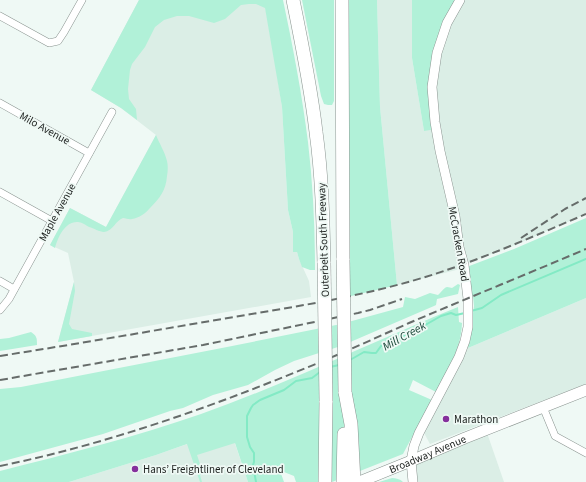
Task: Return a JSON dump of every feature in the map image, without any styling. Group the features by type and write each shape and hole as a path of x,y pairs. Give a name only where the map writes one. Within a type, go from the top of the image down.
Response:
{"highway":[{"name":"Outerbelt South Freeway","path":"293,0 311,94 322,188 326,401 325,476"},
{"name":"Outerbelt South Freeway","path":"342,0 345,392 351,424 348,461"},
{"path":"343,482 348,461"},
{"path":"348,461 354,482"}],"main road":[{"name":"Broadway Avenue","path":"359,482 586,390"}],"street":[{"path":"0,16 49,43 58,41 82,0"},
{"name":"McCracken Road","path":"413,482 411,461 414,446 419,433 459,357 465,341 468,322 464,265 459,247 455,216 440,151 435,122 432,87 437,53 447,23 460,0"},
{"name":"Milo Avenue","path":"0,103 89,153"},
{"name":"Maple Avenue","path":"0,310 14,289 112,112"},
{"path":"0,192 52,221"},
{"path":"0,281 14,289"},
{"path":"543,408 555,436 586,453"}],"shaded area":[{"path":"139,0 264,0 282,107 288,210 293,232 293,252 297,252 309,281 311,297 58,342 74,282 68,253 50,245 70,208 106,227 156,135 121,108 91,90"},
{"path":"377,0 412,0 412,58 424,131 437,53 460,0 586,0 586,214 515,245 463,265 464,268 397,285 380,107"},
{"path":"586,298 586,384 430,444 423,431 468,348"},
{"path":"230,429 248,482 69,482 156,455"},
{"path":"486,430 504,482 413,482 411,461"}],"green space":[{"path":"139,0 283,0 297,71 308,142 315,238 315,270 302,267 297,252 293,252 293,232 288,210 282,107 265,8 256,4 241,5 225,19 214,23 189,16 177,16 164,20 155,27 145,47 132,64 130,70 128,89 129,99 136,109 137,120 121,108 91,90"},
{"path":"302,0 334,0 334,101 332,105 324,104 321,96"},
{"path":"342,0 377,0 380,107 397,285 343,298"},
{"path":"412,0 454,0 458,2 437,53 436,129 424,131 412,58"},
{"path":"156,135 168,164 165,186 157,201 142,215 130,219 123,218 110,230 104,232 89,227 81,222 73,222 63,230 55,248 50,245 70,208 106,227"},
{"path":"586,218 586,298 468,348 474,306 473,296 468,299 464,268 514,249"},
{"path":"74,282 75,291 69,324 72,329 92,333 92,336 58,342"},
{"path":"458,284 460,285 458,294 437,299 436,305 434,306 341,346 294,361 248,385 213,395 183,408 103,434 0,462 0,389 21,387 341,324 403,307 405,297 415,299 430,293 438,295 443,289 448,287 452,288"},
{"path":"458,307 459,322 462,323 459,342 453,359 436,392 413,380 409,390 432,400 403,454 332,482 296,482 294,476 284,472 281,467 279,468 284,482 248,482 235,443 197,455 203,473 200,475 202,482 200,482 187,444 69,482 0,482 0,471 126,438 201,414 298,376"},
{"path":"31,332 36,337 37,345 0,351 0,339"},
{"path":"392,478 403,482 379,482"}],"waterway":[{"name":"Mill Creek","path":"471,311 482,308 501,295 586,259"},
{"name":"Mill Creek","path":"350,360 364,352 376,353 381,346 395,341 413,329 427,324 441,316 451,313 456,315 465,313"},
{"name":"Mill Creek","path":"330,367 339,365"},
{"name":"Mill Creek","path":"256,482 253,465 254,453 250,447 247,437 247,416 251,408 260,400 284,390 296,381 312,378 320,372"}],"railway":[{"path":"521,238 565,209 586,198"},
{"path":"0,356 301,306 374,291 422,278 464,264 586,214"},
{"path":"0,466 76,448 150,426 224,400 324,360 586,249"},
{"path":"0,380 203,345 358,313 402,299"}],"place":[{"name":"Marathon","path":"446,419"},
{"name":"Hans’ Freightliner of Cleveland","path":"135,469"}]}
